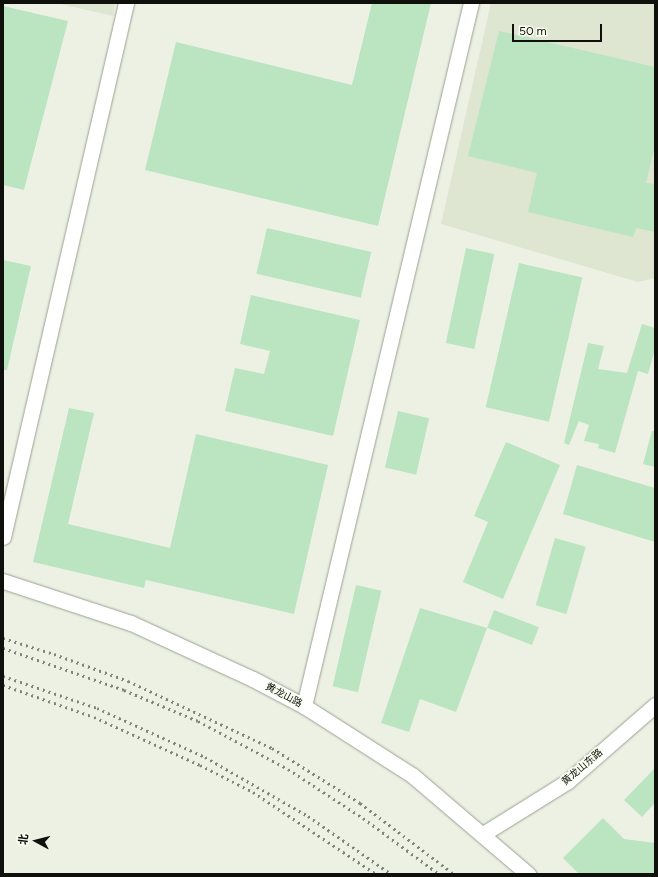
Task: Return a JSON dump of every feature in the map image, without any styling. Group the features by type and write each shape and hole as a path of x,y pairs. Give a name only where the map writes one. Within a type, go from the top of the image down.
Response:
{"street":[{"path":"3,537 126,3"},
{"path":"304,706 471,3"},
{"name":"黄龙山路","path":"3,581 131,623 246,676 304,706 412,775 483,834 528,874"},
{"name":"黄龙山东路","path":"483,834 568,781 655,704"}],"shaded area":[{"path":"56,3 115,3 113,16"},
{"path":"491,3 655,3 655,278 638,282 441,224"}],"building":[{"path":"372,3 431,3 378,226 145,170 176,42 352,85"},
{"path":"3,6 68,21 24,190 3,185"},
{"path":"499,31 655,67 655,145 646,183 655,184 655,232 636,228 633,237 528,212 537,173 468,156"},
{"path":"267,228 371,252 361,298 256,274"},
{"path":"466,248 494,254 474,349 446,343"},
{"path":"3,260 31,266 7,370 3,370"},
{"path":"519,263 582,278 549,422 486,407"},
{"path":"251,295 360,320 333,436 225,411 235,368 264,374 270,351 240,344"},
{"path":"642,324 655,328 655,349 648,374 638,371 615,453 598,448 599,444 584,441 589,425 579,421 569,445 564,443 588,343 604,346 598,369 627,373"},
{"path":"69,408 94,413 68,524 170,548 196,434 328,465 294,614 146,580 144,588 33,562"},
{"path":"398,411 429,418 416,475 385,468"},
{"path":"652,431 655,431 655,467 643,464"},
{"path":"506,442 560,465 503,599 463,582 488,522 474,516"},
{"path":"577,465 655,488 655,542 563,514"},
{"path":"555,538 586,547 566,614 536,605"},
{"path":"356,585 381,591 358,692 333,686"},
{"path":"420,608 487,628 456,712 420,699 409,732 381,723"},
{"path":"494,610 539,627 532,645 487,628"},
{"path":"655,768 655,803 642,817 624,800"},
{"path":"603,818 624,839 655,843 655,874 579,874 563,858"}],"railway":[{"path":"3,638 54,654 128,681 272,748 360,803 454,874"},
{"path":"3,648 124,690 198,721 288,769 363,818 439,874"},
{"path":"3,676 97,708 205,757 308,816 391,874"},
{"path":"3,685 94,717 200,765 253,792 376,874"}]}
